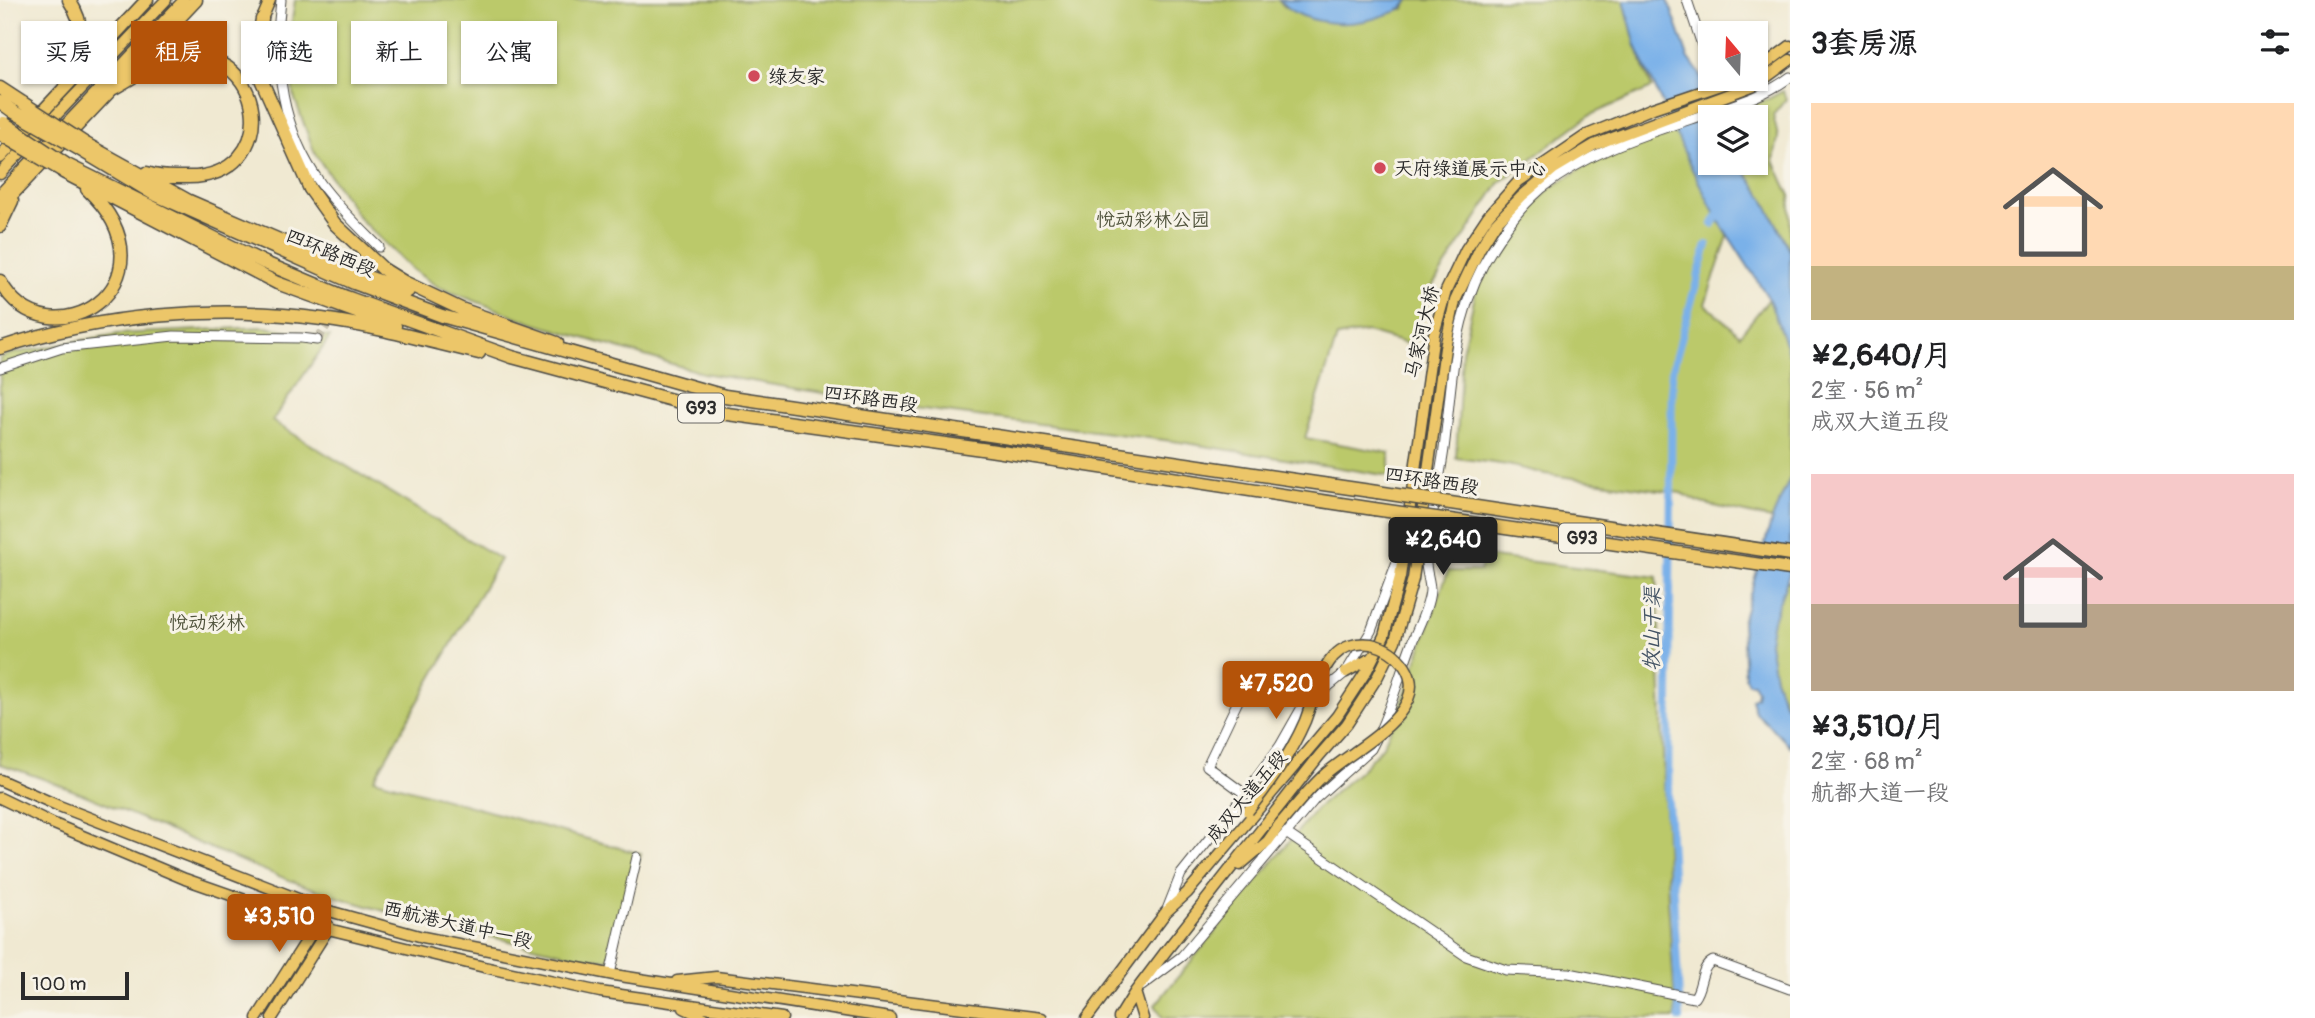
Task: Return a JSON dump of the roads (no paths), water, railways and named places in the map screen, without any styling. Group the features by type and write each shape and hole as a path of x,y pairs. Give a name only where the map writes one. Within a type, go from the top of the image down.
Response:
{"highway":[{"path":"62,90 82,39 77,11 69,0"},
{"path":"0,157 147,0"},
{"path":"0,207 196,0"},
{"path":"262,19 256,55 260,77 310,189 335,224 383,269 461,309"},
{"path":"82,146 155,176 197,178 218,172 239,158 250,140 255,120 245,86 223,64 205,58 168,59 112,89"},
{"name":"四环路西段","path":"2,92 18,107 154,194 354,283 442,316 725,396 1790,554"},
{"name":"四环路西段","path":"1,126 66,168 265,263 372,307 512,357 720,413 989,450 1790,569"},
{"path":"119,162 189,201 356,273 532,332 603,361"},
{"path":"0,281 17,303 44,317 63,317 92,308 112,288 121,263 120,235 102,203 66,168"},
{"path":"76,179 276,282 462,349"},
{"path":"0,226 25,180"},
{"path":"0,348 114,321 218,313 323,319 492,356 512,357"}],"main road":[{"path":"0,174 166,0"},
{"path":"0,194 184,0"},
{"path":"262,19 270,0"},
{"path":"1768,62 1790,46"},
{"name":"成双大道五段","path":"1119,1018 1135,992 1347,724 1378,676 1395,641 1413,579 1445,348 1455,301 1480,248 1495,224 1554,169 1594,145 1722,103 1757,84 1790,60"},
{"name":"马家河大桥","path":"1405,540 1434,334 1446,291 1466,249 1488,216 1519,181 1587,135 1700,91"},
{"name":"成双大道五段","path":"1084,1017 1166,912 1187,893 1337,716 1384,636 1400,577 1405,540"},
{"path":"1187,893 1270,784 1294,741 1333,657 1345,648 1361,643 1377,645 1398,657 1410,675 1411,686 1407,706 1396,720 1324,775 1283,829 1222,880"},
{"path":"1346,672 1373,657"},
{"name":"西航港大道中一段","path":"0,780 59,806 328,911 423,937 662,983 890,1018"},
{"name":"西航港大道中一段","path":"0,798 54,824 185,879 328,929 587,989 782,1018"},
{"path":"257,1018 316,924 328,911"},
{"path":"272,1018 328,929 328,911"},
{"path":"662,983 716,977 1042,1018"},
{"path":"1135,992 1143,1018"},
{"path":"672,1002 705,1018"}],"street":[{"path":"281,0 277,55 283,96 291,125 320,183 345,214 379,247"},
{"path":"1687,0 1698,33"},
{"path":"1722,103 1758,95 1790,76"},
{"path":"1135,992 1182,956 1283,829 1371,748 1398,686 1430,591 1427,554 1444,450 1456,343 1465,305 1486,257 1521,210 1539,191 1601,151 1662,124"},
{"path":"0,368 62,348 174,336 317,340"},
{"path":"1166,912 1181,874 1280,746 1301,709 1346,672 1371,631 1405,540"},
{"path":"1245,794 1207,766 1247,682"},
{"path":"1283,829 1466,956 1482,964 1506,970 1569,973 1694,998 1698,993 1704,969 1713,961 1790,989"},
{"path":"611,974 637,857"}],"water":[{"path":"1279,0 1409,0 1404,7 1394,12 1369,20 1341,23 1314,20 1289,9"},
{"path":"1624,0 1668,0 1688,57 1698,71 1698,91 1707,91 1713,105 1698,105 1698,175 1747,175 1764,199 1790,251 1790,357 1769,299 1717,218 1636,46"},
{"path":"1790,478 1790,571 1773,620 1769,642 1775,678 1784,703 1790,710 1790,746 1755,712 1751,699 1756,697 1757,690 1745,677 1742,622 1772,519"}],"waterway":[{"name":"牧山干渠","path":"1713,224 1720,211"},
{"name":"牧山干渠","path":"1680,1018 1668,803 1672,371 1707,245"}],"tunnel":[{"path":"317,340 379,247"}],"place":[{"name":"绿友家","path":"754,76"},
{"name":"天府绿道展示中心","path":"1380,168"}],"park label":[{"name":"悦动彩林公园","path":"1153,219"},
{"name":"悦动彩林","path":"207,622"}]}
